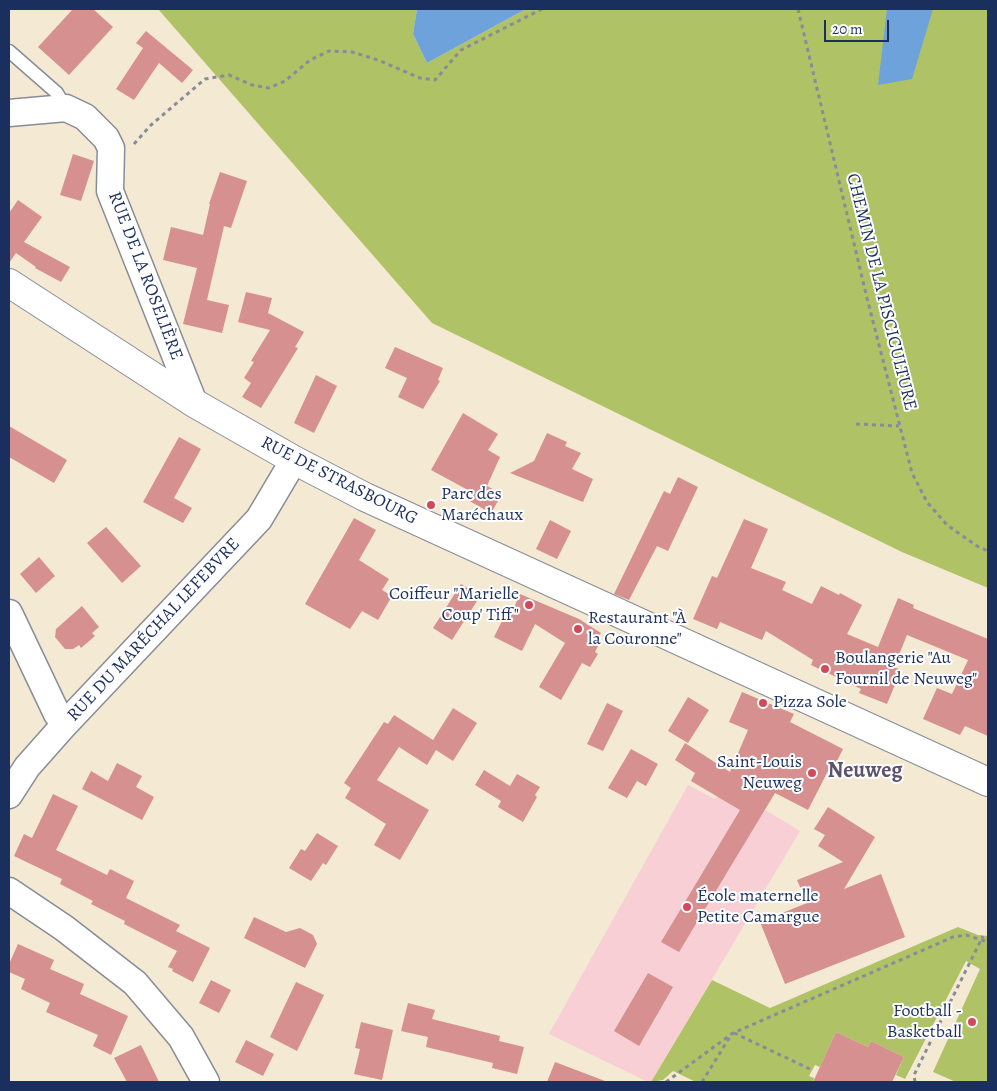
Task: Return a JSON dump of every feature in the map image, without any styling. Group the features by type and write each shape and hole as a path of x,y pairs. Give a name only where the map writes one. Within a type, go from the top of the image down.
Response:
{"main road":[{"name":"RUE DE STRASBOURG","path":"9,282 194,404 365,497 543,580 652,626 988,782"}],"street":[{"name":"RUE DE LA ROSELIÈRE","path":"66,108 85,117 106,138 111,148 110,192 194,404"},
{"path":"9,113 66,108"},
{"name":"RUE DU MARÉCHAL LEFEBVRE","path":"9,795 27,767 66,723 258,519 294,460"},
{"path":"9,613 57,714 66,723"},
{"path":"9,890 64,928 135,983 181,1037 206,1082"}],"lane":[{"name":"RUE DE LA ROSELIÈRE","path":"9,51 57,94 66,108"}],"path":[{"path":"111,168 151,125 205,79 229,74 252,85 269,88 285,81 310,60 329,51 352,52 378,60 420,78 435,80 462,50 542,9"},
{"name":"CHEMIN DE LA PISCICULTURE","path":"798,9 912,473 927,502 948,525 977,546 988,551"},
{"path":"856,424 899,426"},
{"path":"666,1082 733,1033 953,937 960,935 982,937 988,942"},
{"path":"915,1082 914,1075 982,937"},
{"path":"733,1033 812,1070"},
{"path":"702,1082 733,1033"}],"shaded area":[{"name":"École maternelle Petite Camargue","path":"688,785 715,799 726,786 800,831 651,1082 648,1082 549,1034"}],"green space":[{"path":"158,9 417,9 413,34 427,63 526,9 988,9 988,588 902,552 432,323"},
{"path":"958,927 978,935 988,936 988,1082 956,1082 933,1072 980,969 966,961 905,1079 896,1075 904,1057 871,1041 868,1047 836,1032 820,1067 815,1065 809,1076 814,1078 813,1082 696,1082 673,1071 663,1080 651,1082 712,980 770,1008"}],"water":[{"path":"417,9 526,9 427,63 413,34"},
{"path":"887,9 933,9 912,79 878,85"}],"building":[{"path":"73,9 93,9 113,27 69,75 38,47"},
{"path":"146,31 193,70 182,83 159,63 134,100 116,89 143,48 136,43"},
{"path":"73,154 94,161 81,201 60,195"},
{"path":"220,172 247,181 231,228 224,226 207,300 229,305 222,333 183,324 197,268 163,260 171,227 203,235 209,204"},
{"path":"18,200 42,217 24,242 70,267 61,282 35,268 16,253 9,263 9,213"},
{"path":"246,292 272,298 268,313 304,332 295,347 298,348 261,408 242,397 251,383 244,378 254,362 251,361 270,330 238,322"},
{"path":"395,347 443,368 438,380 440,381 423,409 398,397 407,378 385,368"},
{"path":"316,375 337,386 314,433 294,423"},
{"path":"463,413 498,434 488,450 500,457 487,486 502,494 491,513 464,498 468,490 431,470"},
{"path":"9,426 67,460 54,483 9,457"},
{"path":"547,433 567,442 565,446 581,453 572,469 593,479 583,502 510,473 534,461"},
{"path":"179,437 201,449 174,498 192,508 183,523 143,502"},
{"path":"678,477 698,487 668,551 657,546 629,600 614,594 664,491 670,494"},
{"path":"354,518 376,530 359,560 389,579 382,590 392,596 378,620 362,611 350,629 305,604"},
{"path":"744,519 768,529 751,568 786,582 782,590 812,604 821,586 839,595 840,593 862,605 847,634 878,647 898,598 914,605 913,608 988,639 988,736 965,726 960,735 923,719 937,688 952,694 968,660 907,635 894,667 901,670 887,704 859,693 861,689 811,665 813,660 766,631 762,640 720,622 717,629 693,619 712,576 717,578"},
{"path":"550,520 571,531 557,559 536,549"},
{"path":"106,527 141,566 122,583 87,543"},
{"path":"39,557 55,576 36,593 20,574"},
{"path":"461,584 477,594 477,601 452,640 433,628"},
{"path":"520,594 579,619 601,633 594,643 598,646 595,652 598,654 590,667 582,663 561,700 539,687 565,643 535,624 522,651 494,637 503,619 508,621"},
{"path":"82,606 99,627 92,633 95,636 81,648 79,645 73,649 65,649 55,637 56,629"},
{"path":"742,692 794,714 790,722 843,749 832,771 829,769 808,810 775,793 679,952 661,942 740,810 691,781 695,773 675,760 685,743 730,772 748,730 729,722"},
{"path":"688,697 709,710 688,743 668,731"},
{"path":"607,703 623,711 603,751 587,744"},
{"path":"453,708 477,723 453,761 436,750 427,765 399,747 377,780 429,810 400,860 374,845 386,824 345,798 351,788 344,783 384,722 388,724 394,715 433,740"},
{"path":"631,749 658,764 646,786 637,781 627,798 608,788"},
{"path":"117,763 142,776 136,787 154,797 142,820 82,789 91,771 108,781"},
{"path":"484,770 510,786 517,774 540,787 535,795 537,797 523,822 498,807 501,801 475,785"},
{"path":"53,794 78,806 56,850 107,875 110,869 134,881 126,898 180,925 176,931 210,948 193,982 168,967 177,951 124,924 125,921 91,904 93,901 60,884 62,879 14,856 24,834 32,838"},
{"path":"828,807 875,837 844,889 881,874 905,937 785,984 760,922 807,903 797,880 843,862 818,846 825,835 814,829"},
{"path":"317,833 338,846 326,865 323,863 311,881 289,868 301,849 305,851"},
{"path":"254,917 286,932 300,928 313,935 317,944 305,968 244,938"},
{"path":"18,944 54,960 50,969 84,984 80,994 128,1016 111,1055 93,1046 98,1035 46,1012 50,1003 21,989 25,979 9,972 9,964"},
{"path":"648,973 673,987 639,1046 614,1031"},
{"path":"211,980 231,990 219,1013 199,1003"},
{"path":"296,982 324,995 297,1051 270,1037"},
{"path":"408,1003 435,1010 432,1019 500,1036 499,1041 524,1047 517,1074 492,1068 493,1063 426,1047 428,1037 401,1031"},
{"path":"361,1022 393,1030 382,1080 354,1074 360,1049 355,1048"},
{"path":"836,1032 868,1047 871,1041 904,1057 892,1082 813,1082"},
{"path":"246,1040 274,1054 263,1076 235,1062"},
{"path":"141,1045 159,1082 127,1082 114,1058"},
{"path":"555,1062 605,1081 547,1082"}],"place":[{"name":"Parc des Maréchaux","path":"431,505"},
{"name":"Coiffeur \"Marielle Coup' Tiff\"","path":"529,605"},
{"name":"Restaurant \"À la Couronne\"","path":"578,629"},
{"name":"Boulangerie \"Au Fournil de Neuweg\"","path":"825,669"},
{"name":"Pizza Sole","path":"763,703"},
{"name":"Saint-Louis Neuweg","path":"812,773"},
{"name":"École maternelle Petite Camargue","path":"687,907"},
{"name":"Football - Basketball","path":"972,1022"}],"district":[{"name":"Neuweg","path":"865,772"}]}
